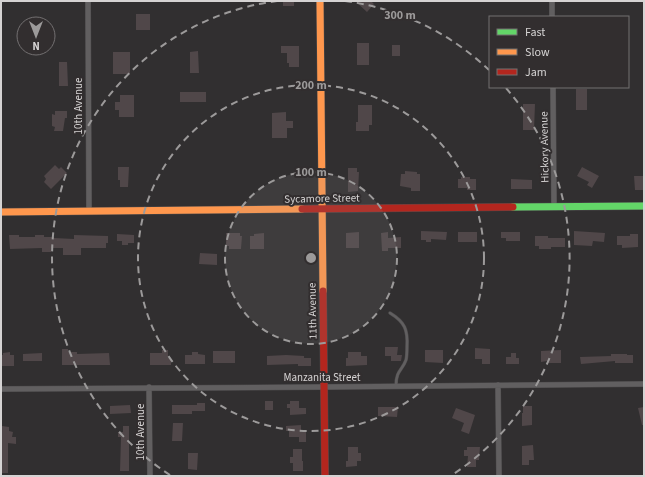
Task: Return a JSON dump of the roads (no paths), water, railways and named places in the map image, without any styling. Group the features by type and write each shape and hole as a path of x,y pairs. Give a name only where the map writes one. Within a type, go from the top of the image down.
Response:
{"street":[{"name":"10th Avenue","path":"88,1 89,211"},
{"name":"11th Avenue","path":"320,1 325,476"},
{"path":"552,1 552,16"},
{"name":"Hickory Avenue","path":"553,88 554,207"},
{"name":"Sycamore Street","path":"1,212 644,206"},
{"path":"498,384 499,476"},
{"name":"Manzanita Street","path":"1,388 644,384"},
{"name":"10th Avenue","path":"150,387 150,476"}],"lane":[{"path":"390,313 397,318 408,334 406,359 404,365 398,372 396,386"}]}
